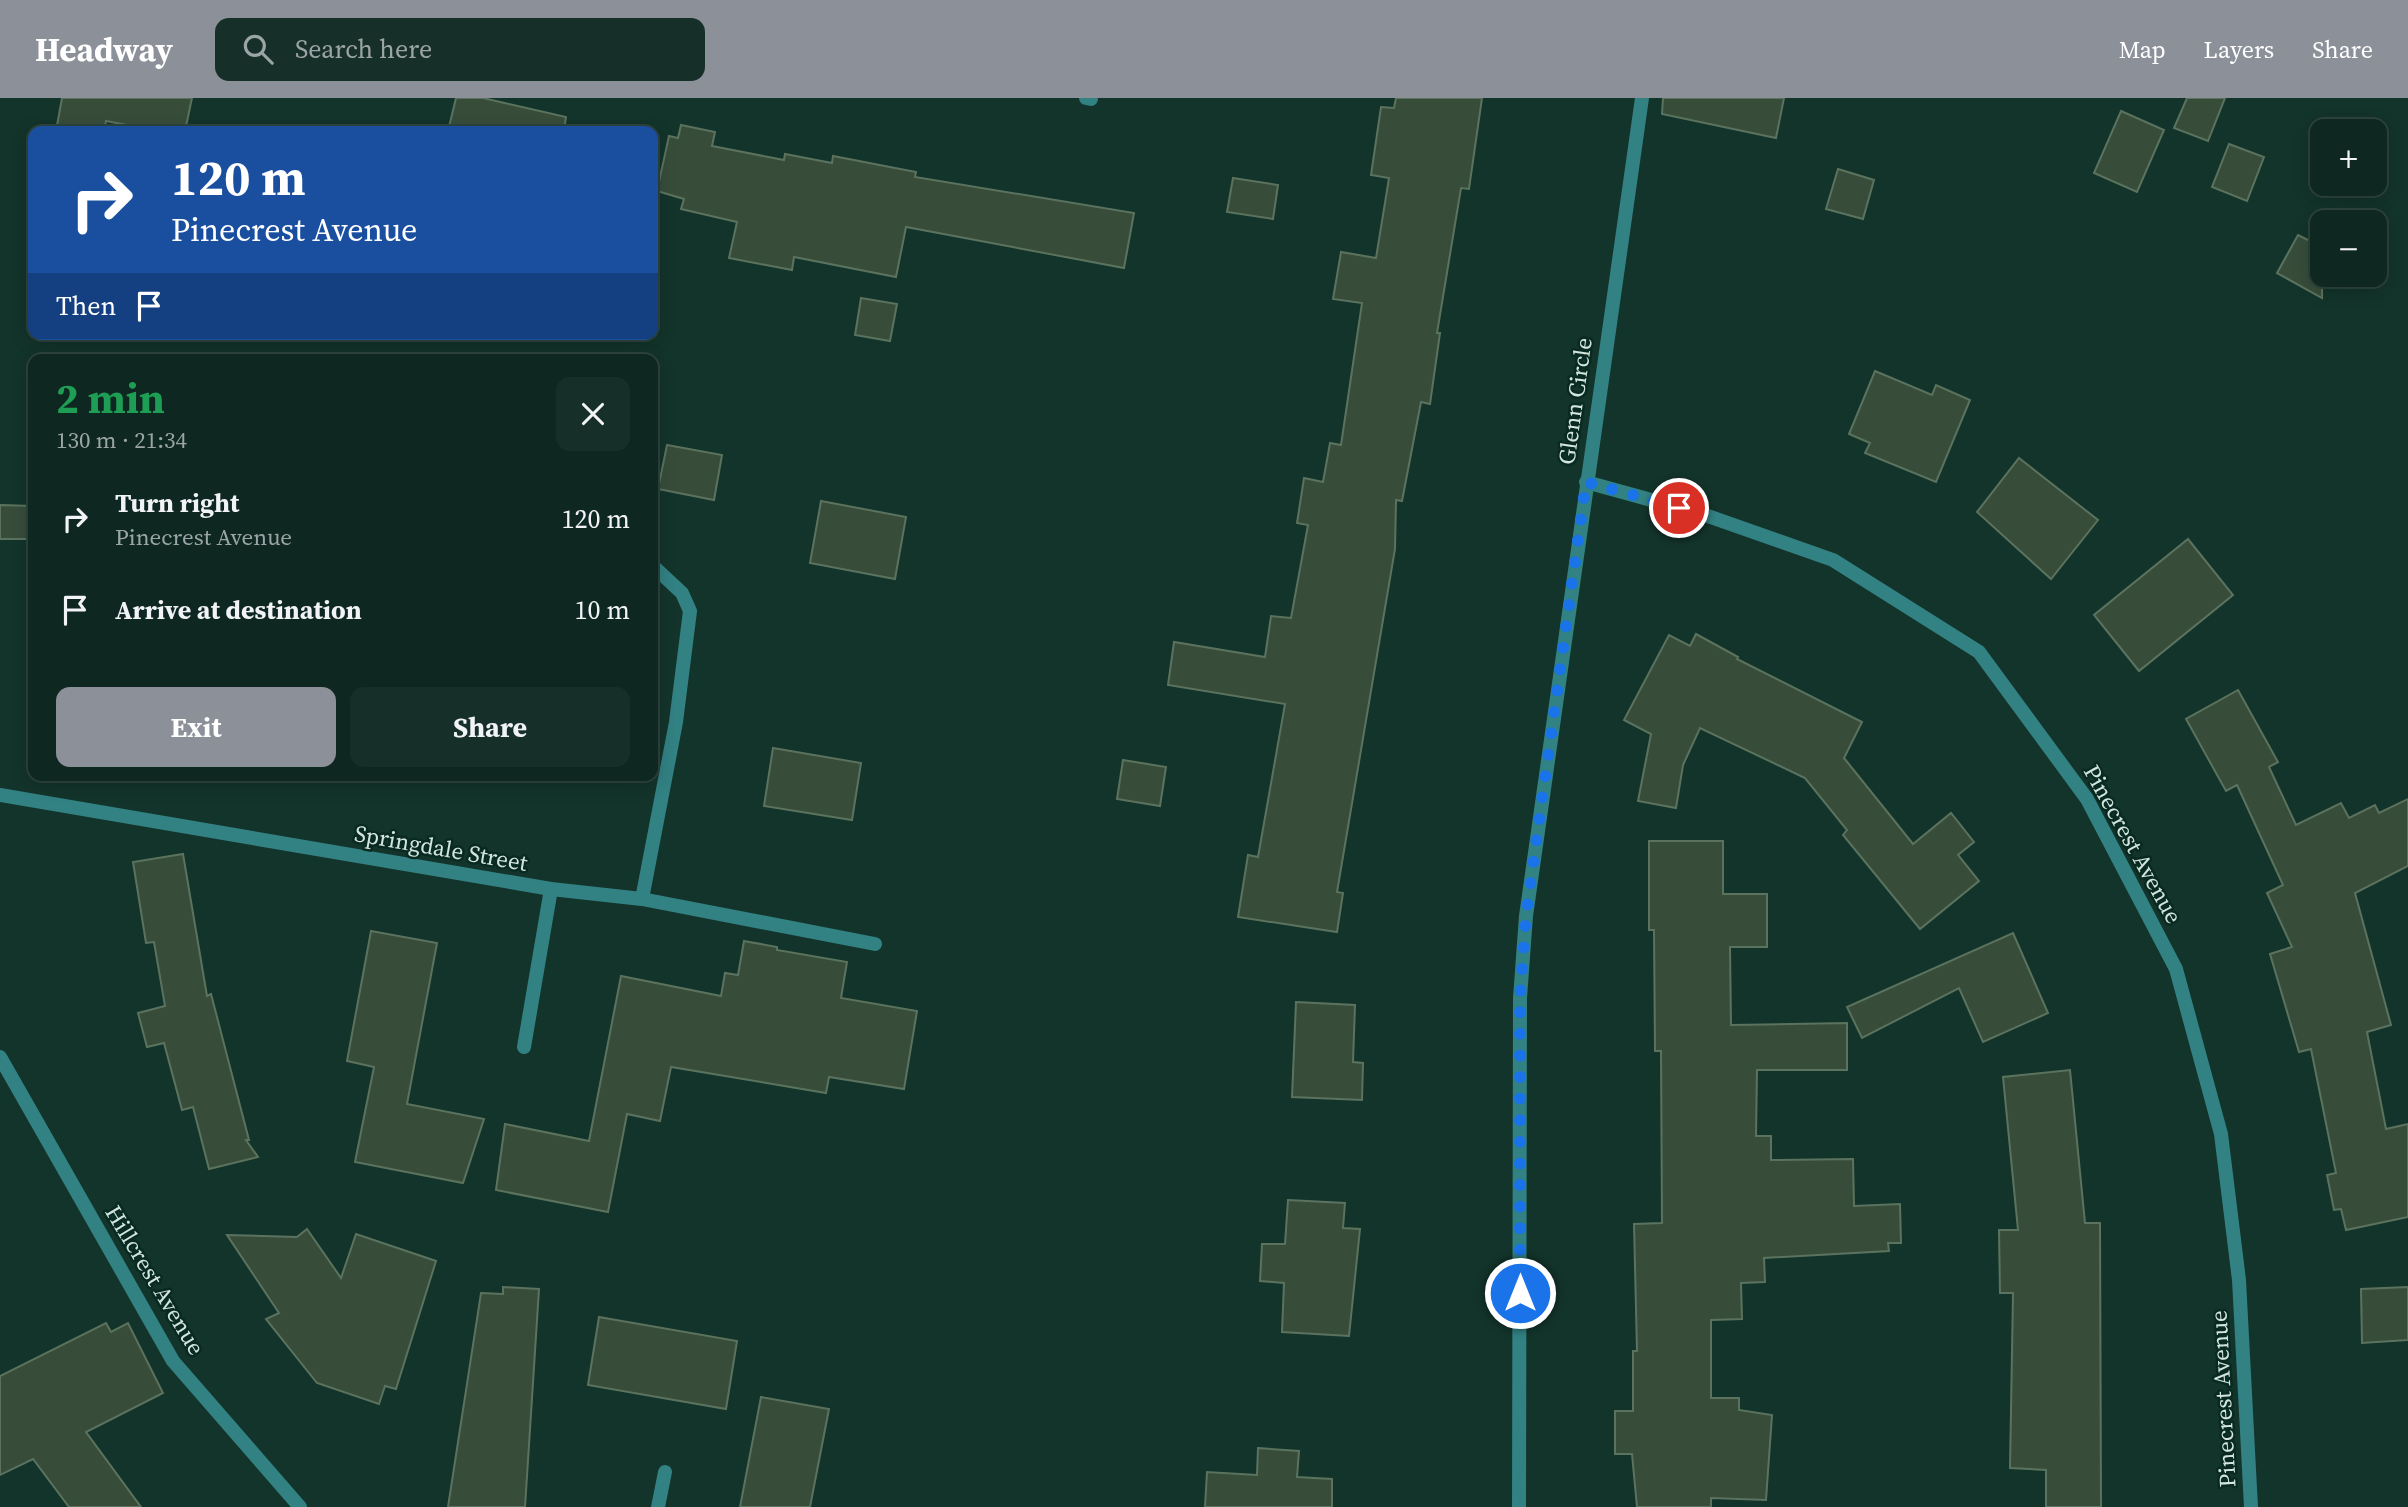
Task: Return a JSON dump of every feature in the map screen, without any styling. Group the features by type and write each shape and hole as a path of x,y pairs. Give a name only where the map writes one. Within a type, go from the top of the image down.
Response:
{"street":[{"name":"Glenn Circle","path":"1520,1507 1520,998 1526,916 1642,98"},
{"name":"Pinecrest Avenue","path":"1586,482 1702,514 1833,560 1979,652 2087,799 2176,969 2221,1134 2239,1280 2251,1507"},
{"path":"642,899 676,722 690,611 682,593 658,571"},
{"name":"Springdale Street","path":"0,795 551,890 642,899 875,944"},
{"path":"524,1047 551,890"},
{"name":"Hillcrest Avenue","path":"0,1057 173,1361 300,1507"},
{"path":"658,1507 665,1472"}],"building":[{"path":"62,98 192,98 186,126 132,126 106,121 105,126 57,126"},
{"path":"456,98 483,98 566,117 565,126 449,126"},
{"path":"1396,98 1482,98 1469,189 1461,188 1437,333 1440,333 1430,404 1421,402 1402,501 1396,500 1395,549 1337,892 1343,893 1337,932 1238,917 1248,855 1258,857 1285,704 1168,685 1174,642 1265,657 1271,616 1291,618 1308,525 1297,523 1304,478 1323,482 1330,443 1341,445 1362,303 1333,299 1341,252 1376,258 1389,178 1371,175 1381,107 1394,108"},
{"path":"1663,98 1784,98 1776,138 1662,114"},
{"path":"2187,98 2225,98 2208,141 2174,128"},
{"path":"2121,111 2164,130 2137,192 2094,173"},
{"path":"681,125 715,132 712,146 784,160 785,154 832,163 833,156 916,172 915,177 1134,213 1124,268 906,227 896,277 794,257 792,270 729,258 737,222 681,209 684,199 658,191 669,136 678,138"},
{"path":"2229,144 2264,157 2247,201 2212,187"},
{"path":"1838,169 1874,180 1863,219 1826,209"},
{"path":"1233,178 1278,185 1273,219 1227,212"},
{"path":"2298,235 2310,241 2310,287 2322,287 2322,298 2277,273"},
{"path":"861,298 897,304 890,341 855,335"},
{"path":"1875,371 1932,395 1936,385 1970,400 1936,482 1865,453 1870,443 1849,434"},
{"path":"667,445 722,455 714,500 658,489"},
{"path":"2019,458 2098,520 2051,579 1977,512"},
{"path":"821,501 906,517 895,579 810,563"},
{"path":"0,505 28,506 28,539 0,539"},
{"path":"2188,539 2233,595 2139,671 2094,615"},
{"path":"1696,634 1738,657 1737,659 1862,722 1844,758 1913,844 1951,813 1974,842 1958,855 1979,881 1920,929 1843,835 1847,830 1805,778 1700,728 1683,765 1676,808 1638,801 1651,734 1624,720 1669,635 1690,646"},
{"path":"2238,690 2278,762 2269,767 2296,825 2341,803 2349,818 2375,805 2379,813 2408,799 2408,866 2355,893 2391,1025 2367,1032 2386,1129 2408,1124 2408,1217 2346,1230 2341,1209 2334,1210 2327,1175 2336,1173 2311,1049 2299,1052 2270,954 2292,947 2267,893 2283,885 2237,785 2226,791 2186,719"},
{"path":"773,748 861,763 852,820 764,806"},
{"path":"1123,760 1166,767 1160,806 1117,799"},
{"path":"1649,841 1723,841 1723,894 1767,894 1767,947 1730,947 1731,1025 1847,1023 1847,1070 1757,1070 1756,1136 1771,1136 1771,1160 1853,1159 1854,1206 1900,1204 1901,1243 1888,1243 1889,1251 1764,1258 1765,1282 1741,1283 1742,1319 1711,1320 1711,1398 1739,1398 1739,1410 1772,1415 1766,1500 1711,1498 1711,1507 1637,1507 1632,1454 1615,1454 1615,1411 1633,1411 1633,1351 1637,1351 1634,1224 1662,1223 1661,1051 1655,1051 1654,930 1649,930"},
{"path":"183,854 207,996 211,994 249,1140 246,1140 258,1157 209,1169 193,1107 182,1110 164,1043 147,1047 138,1013 165,1006 154,942 146,943 133,862"},
{"path":"371,931 437,943 407,1104 484,1119 463,1183 355,1162 374,1067 347,1061"},
{"path":"2013,933 2048,1013 1983,1042 1959,988 1862,1038 1847,1007"},
{"path":"744,941 777,947 777,950 847,962 841,998 917,1011 904,1089 829,1077 826,1093 671,1067 660,1121 627,1114 608,1212 496,1190 505,1124 589,1141 621,976 721,996 725,973 738,975"},
{"path":"1296,1002 1355,1005 1353,1062 1363,1063 1362,1100 1292,1097"},
{"path":"2070,1070 2085,1223 2100,1223 2101,1507 2046,1507 2046,1470 2010,1468 2013,1293 2000,1293 1999,1230 2018,1230 2003,1077"},
{"path":"1288,1200 1345,1203 1343,1228 1360,1229 1349,1336 1282,1332 1284,1283 1260,1281 1262,1244 1285,1244"},
{"path":"307,1229 341,1278 356,1234 436,1261 396,1389 385,1386 379,1404 317,1383 266,1319 279,1313 227,1235 297,1237"},
{"path":"503,1287 539,1289 525,1507 448,1507 481,1293 503,1294"},
{"path":"2408,1287 2408,1340 2362,1343 2361,1289"},
{"path":"599,1317 737,1341 726,1409 588,1385"},
{"path":"106,1323 111,1332 128,1323 163,1393 86,1432 141,1507 69,1507 33,1459 0,1475 0,1376"},
{"path":"761,1397 829,1409 810,1507 740,1507"},
{"path":"1258,1448 1299,1451 1297,1477 1332,1479 1332,1507 1205,1507 1207,1472 1257,1475"}],"route":[{"path":"1520,1293 1520,998 1526,916 1586,482 1679,508"}]}
